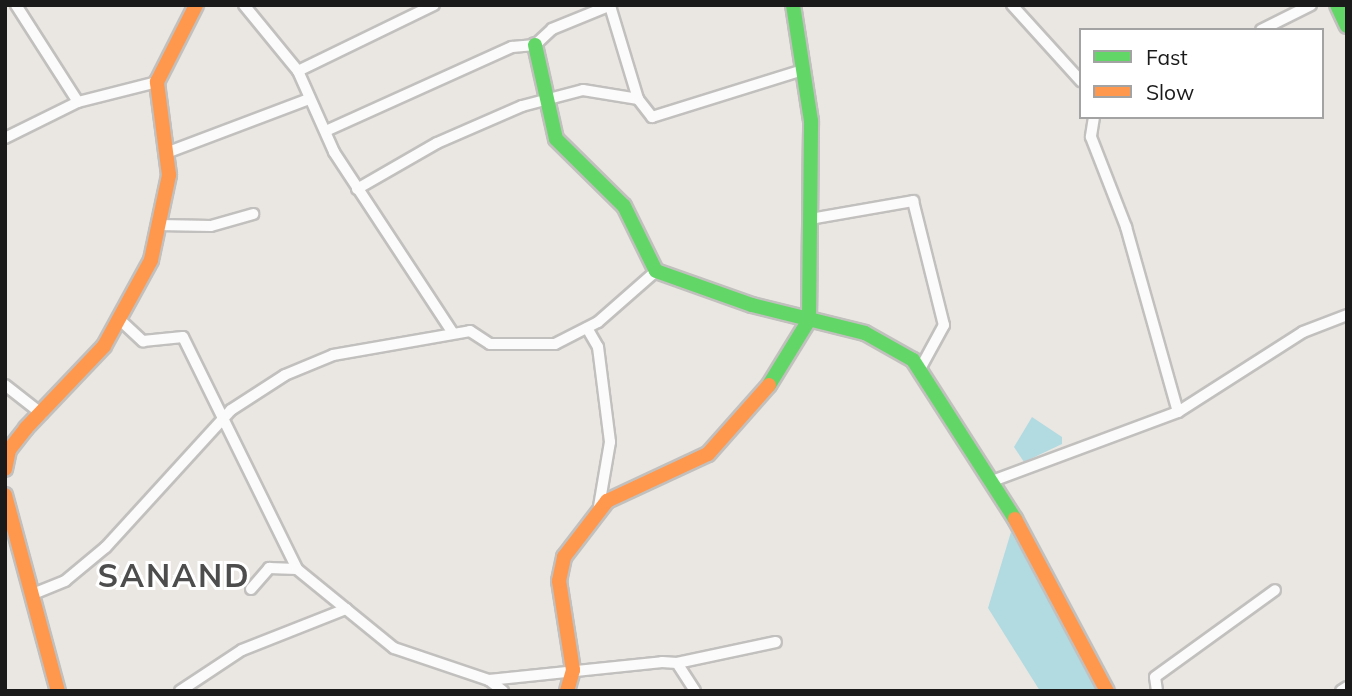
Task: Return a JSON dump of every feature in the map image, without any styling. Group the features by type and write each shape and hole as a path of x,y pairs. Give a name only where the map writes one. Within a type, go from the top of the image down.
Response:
{"street":[{"path":"16,5 78,102"},
{"path":"5,469 9,450 75,383 119,319 151,260 169,175 157,82 166,53 196,5"},
{"path":"244,5 298,71 306,100 328,130 357,189 453,333"},
{"path":"298,71 434,5"},
{"path":"567,691 573,670 559,581 564,557 607,501 708,454 775,379 809,320 811,121 793,5"},
{"path":"1012,5 1079,79"},
{"path":"1265,28 1311,5"},
{"path":"1337,5 1347,26"},
{"path":"328,130 512,47 535,45 552,29 611,6 638,99 652,117 664,116 803,70"},
{"path":"535,45 543,103 556,139 624,206 656,271 809,320 892,343 920,369 995,480 1107,691"},
{"path":"5,138 78,102 157,82"},
{"path":"357,189 437,143 583,90 638,99"},
{"path":"166,153 306,100"},
{"path":"1094,119 1091,137 1126,228 1178,412"},
{"path":"810,219 914,201 944,325 920,369"},
{"path":"159,225 211,226 253,214"},
{"path":"33,594 65,581 106,547 221,423 285,375 333,355 470,331 490,344 526,349 555,344 587,328 656,271"},
{"path":"995,480 1178,412 1303,332 1347,315"},
{"path":"119,319 143,341 183,337 221,423 297,569 394,648 489,680 503,691"},
{"path":"587,328 598,347 610,442 598,512"},
{"path":"5,385 42,414"},
{"path":"5,495 58,691"},
{"path":"251,589 270,568 297,569"},
{"path":"1157,691 1155,677 1275,590"},
{"path":"180,691 242,650 346,609"},
{"path":"489,680 573,670 677,663 776,642"},
{"path":"677,663 695,691"},
{"path":"1341,691 1347,687"}],"water":[{"path":"1032,417 1062,437 1062,444 1024,462 1014,447"},
{"path":"1011,532 1099,691 1040,691 988,608"}],"traffic: fast":[{"path":"769,385 809,320 811,121 793,5"},
{"path":"1337,5 1347,26"},
{"path":"535,45 556,139 624,206 656,271 752,305 865,333 913,360 1015,519"}],"traffic: slow":[{"path":"5,469 9,450 26,428 104,346 151,260 169,175 157,82 196,5"},
{"path":"567,691 573,670 559,581 564,557 607,501 708,454 769,385"},
{"path":"5,495 58,691"},
{"path":"1015,519 1107,691"}],"district":[{"name":"SANAND","path":"174,575"}]}
